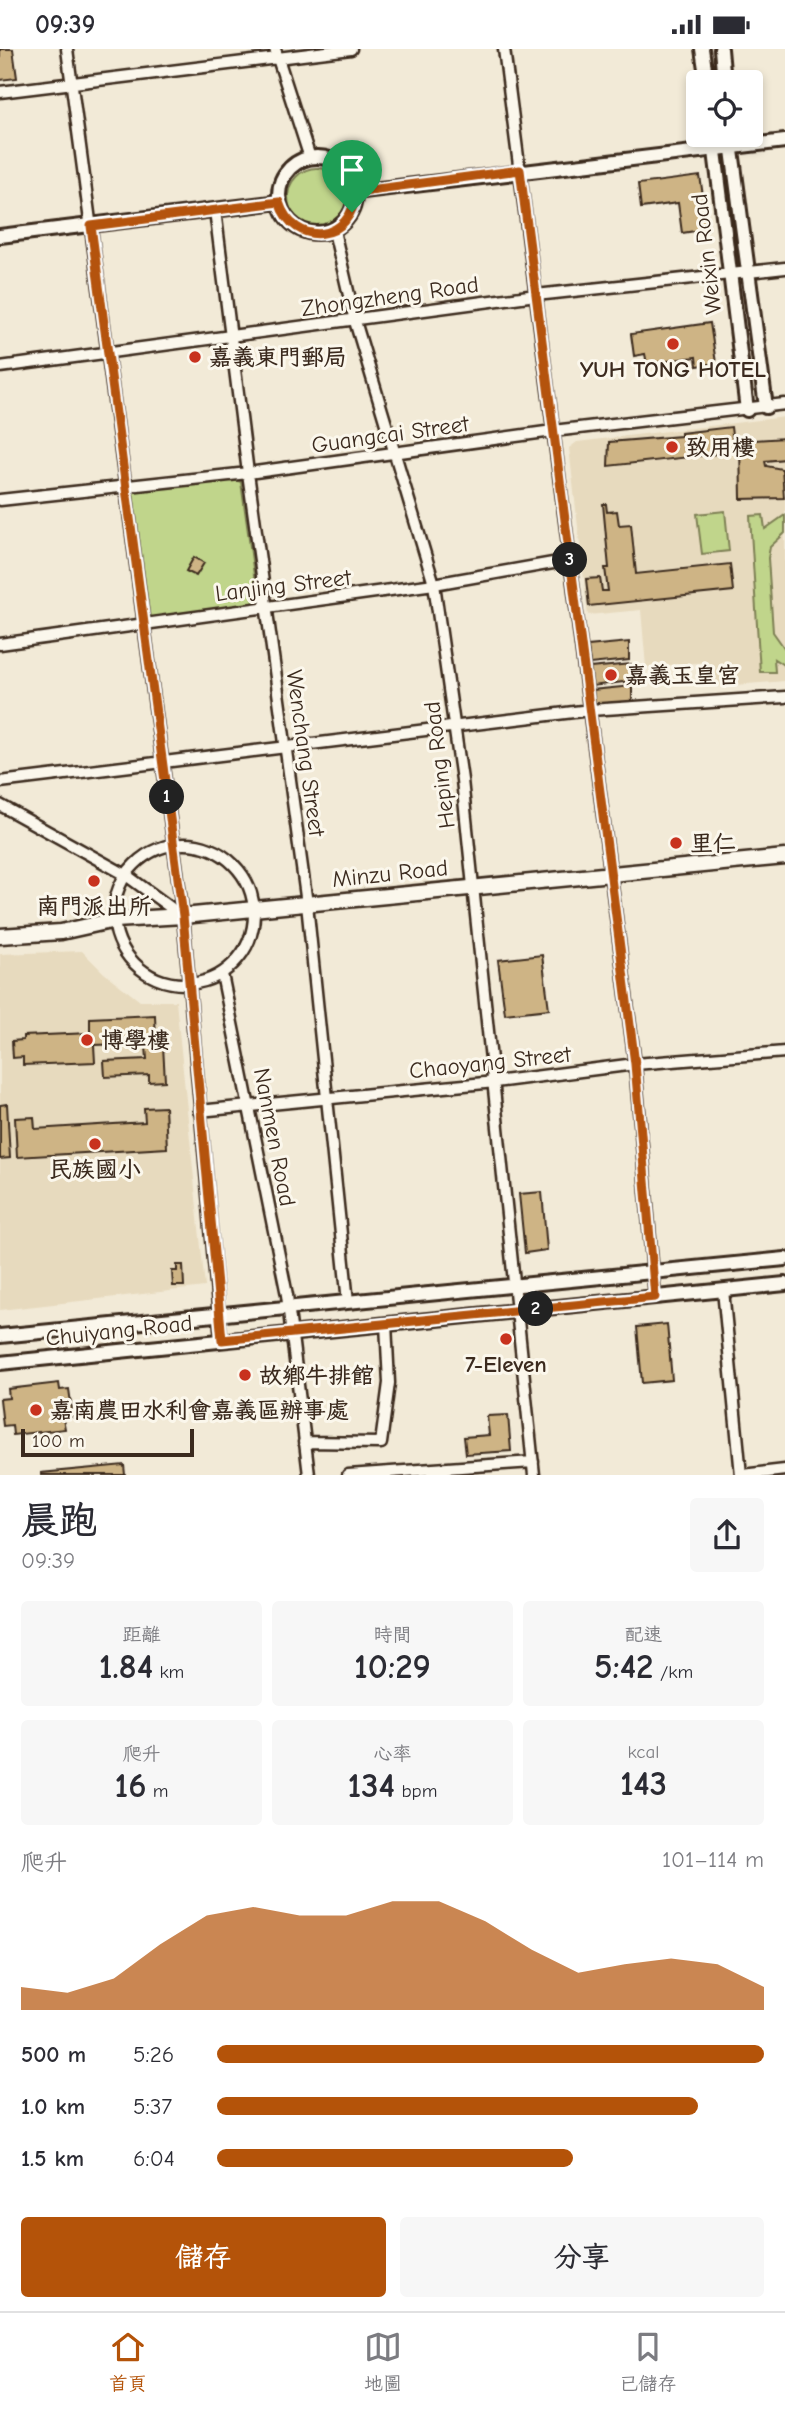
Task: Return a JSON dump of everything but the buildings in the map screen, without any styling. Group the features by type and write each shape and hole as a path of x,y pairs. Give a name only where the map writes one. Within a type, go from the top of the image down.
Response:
{"main road":[{"name":"Minzu Road","path":"0,936 61,932 115,920 183,916 785,857"}],"street":[{"path":"67,49 183,916 187,984 222,1340"},
{"path":"0,92 276,54 351,49"},
{"path":"504,49 635,1064 655,1297"},
{"path":"702,49 705,70"},
{"path":"720,49 723,70"},
{"path":"276,54 310,157"},
{"path":"763,141 785,141"},
{"name":"Weixin Road","path":"714,147 747,410"},
{"path":"355,192 520,170 714,150 720,147"},
{"name":"Weixin Road","path":"732,147 766,407"},
{"path":"310,157 336,162 349,175 355,192 352,212 334,231 317,234 296,228 288,221 279,202 279,190 289,169 310,157"},
{"path":"0,236 279,202"},
{"name":"Wenchang Street","path":"215,210 307,904 348,1302"},
{"name":"Heping Road","path":"334,231 355,321 434,585 454,726 495,1082 513,1286 534,1475"},
{"name":"Zhongzheng Road","path":"0,367 536,295 785,268"},
{"name":"Guangcai Street","path":"0,500 248,473 396,451 785,404"},
{"name":"Lanjing Street","path":"0,644 434,585 570,560"},
{"path":"0,782 590,710 785,697"},
{"path":"0,805 126,874 183,916"},
{"path":"173,845 195,845 216,852 234,865 247,883 254,925 248,944 222,974 205,981 187,984 165,982 137,965 118,939 115,903 126,874 147,856 173,845"},
{"name":"Nanmen Road","path":"222,974 289,1308 309,1475"},
{"name":"Chaoyang Street","path":"199,1111 495,1082 635,1064 785,1052"},
{"name":"Chuiyang Road","path":"0,1336 785,1259"},
{"name":"Chuiyang Road","path":"0,1363 785,1284"},
{"path":"723,1290 741,1475 785,1471"},
{"path":"304,1442 381,1443 389,1383 386,1324"},
{"path":"348,1475 533,1462"}],"shaded area":[{"path":"785,417 785,681 710,687 708,662 646,667 641,610 588,615 569,448 577,442"},
{"name":"民族國小","path":"82,951 104,973 140,1001 176,1001 205,1287 0,1310 0,954"}],"green space":[{"path":"317,168 333,173 341,181 346,197 341,213 333,221 317,226 301,221 293,213 288,197 293,181 301,173"},
{"path":"233,479 241,482 258,604 148,618 131,491 134,488"},
{"path":"725,511 729,551 702,554 697,514"},
{"path":"763,515 765,529 785,515 785,533 770,547 768,558 773,632 785,649 785,666 774,659 775,672 760,672 750,516"}],"place":[{"name":"YUH TONG HOTEL","path":"673,344"},
{"name":"嘉義東門郵局","path":"195,357"},
{"name":"致用樓","path":"672,447"},
{"name":"嘉義玉皇宮","path":"611,675"},
{"name":"里仁","path":"676,843"},
{"name":"南門派出所","path":"94,881"},
{"name":"博學樓","path":"87,1040"},
{"name":"民族國小","path":"95,1144"},
{"name":"7-Eleven","path":"506,1339"},
{"name":"故鄉牛排館","path":"245,1375"},
{"name":"嘉南農田水利會嘉義區辦事處","path":"36,1410"}],"route":[{"path":"520,170 635,1064 655,1297 222,1340 187,984 183,916 91,226 279,202 282,212 296,228 317,234 334,231 352,212 355,192 520,170"}]}
